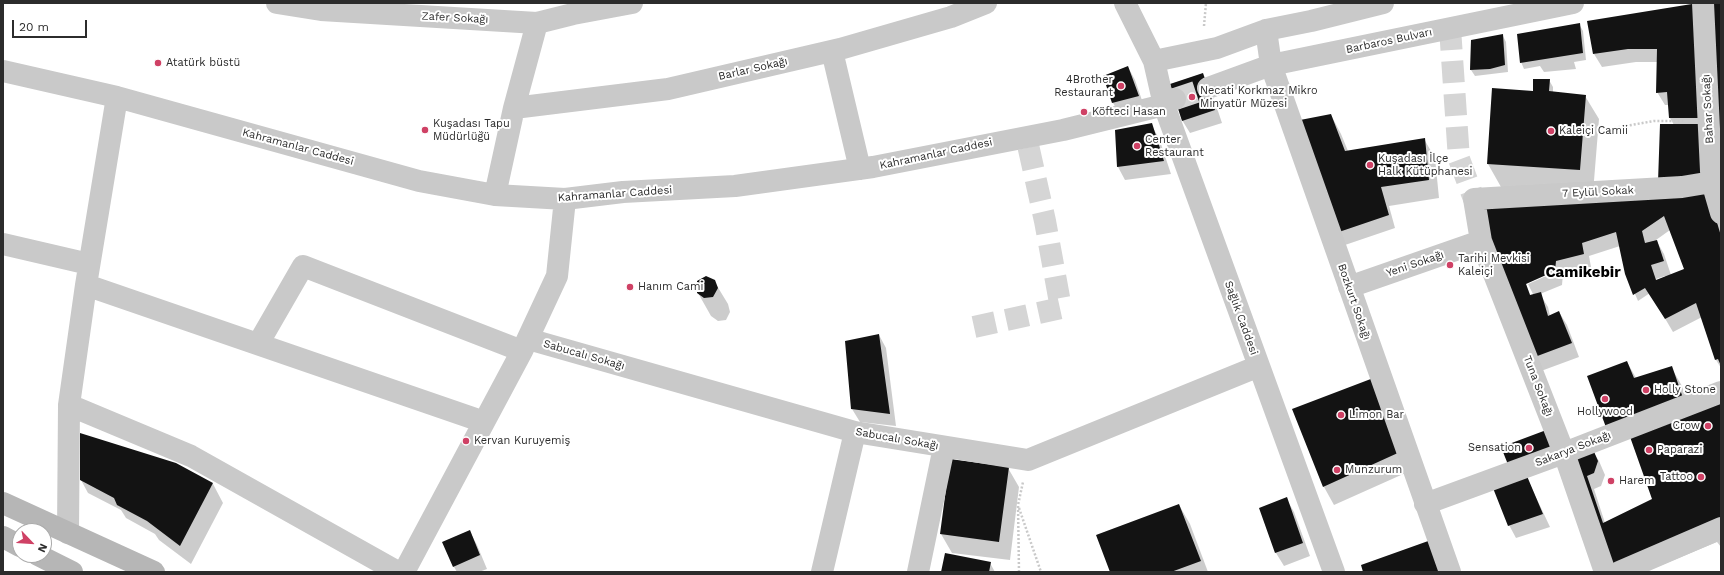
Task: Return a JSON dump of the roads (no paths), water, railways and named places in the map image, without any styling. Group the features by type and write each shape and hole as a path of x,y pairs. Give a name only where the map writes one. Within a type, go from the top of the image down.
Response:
{"main road":[{"path":"3,504 154,572"},
{"path":"52,562 72,572"}],"street":[{"name":"Zafer Sokağı","path":"277,3 300,5 321,10 537,23 573,8 632,3"},
{"name":"Barlar Sokağı","path":"514,108 668,89 832,51 951,17 986,3"},
{"name":"Sağlık Caddesi","path":"1125,3 1154,61 1259,366 1334,572"},
{"path":"1154,61 1217,48 1266,30 1311,21 1383,3"},
{"name":"Barbaros Bulvarı","path":"1208,88 1271,65 1573,3"},
{"name":"Bahar Sokağı","path":"1703,3 1708,120 1721,213"},
{"path":"494,195 514,108 537,23"},
{"name":"Bozkurt Sokağı","path":"1266,30 1271,65 1450,572"},
{"path":"832,51 860,169"},
{"name":"Kahramanlar Caddesi","path":"3,71 117,97 419,181 494,195 565,199 623,192 735,186 860,169 1063,130 1169,102"},
{"path":"68,533 69,405 88,275 117,97"},
{"name":"7 Eylül Sokak","path":"1474,199 1682,187 1716,180"},
{"path":"404,572 525,345 557,276 565,199"},
{"name":"Tuna Sokağı","path":"1474,199 1481,241 1564,453 1604,572"},
{"name":"Yeni Sokağı","path":"1349,287 1481,241"},
{"path":"3,244 88,275 258,344 484,422"},
{"name":"Sabucalı Sokağı","path":"258,344 303,266 525,345 855,432 1028,460 1259,366"},
{"name":"Sakarya Sokağı","path":"1425,504 1564,453 1721,392"},
{"path":"69,405 191,456 398,572"},
{"path":"822,572 855,432"},
{"path":"918,572 944,447"},
{"path":"1619,572 1721,528"}],"tunnel":[{"path":"1450,28 1459,159 1474,199"},
{"path":"1175,99 1208,88"},
{"path":"974,327 1061,308 1045,221 1026,136"}],"place":[{"name":"Atatürk büstü","path":"158,63"},
{"name":"4Brother Restaurant","path":"1121,86"},
{"name":"Necati Korkmaz Mikro Minyatür Müzesi","path":"1192,97"},
{"name":"Köfteci Hasan","path":"1084,112"},
{"name":"Kuşadası Tapu Müdürlüğü","path":"425,130"},
{"name":"Kaleiçi Camii","path":"1551,131"},
{"name":"Center Restaurant","path":"1137,146"},
{"name":"Kuşadası İlçe Halk Kütüphanesi","path":"1370,165"},
{"name":"Tarihi Mevkisi Kaleiçi","path":"1450,265"},
{"name":"Hanım Cami","path":"630,287"},
{"name":"Holly Stone","path":"1646,390"},
{"name":"Hollywood","path":"1605,399"},
{"name":"Limon Bar","path":"1341,415"},
{"name":"Crow","path":"1708,426"},
{"name":"Kervan Kuruyemiş","path":"466,441"},
{"name":"Sensation","path":"1529,448"},
{"name":"Paparazi","path":"1649,450"},
{"name":"Munzurum","path":"1337,470"},
{"name":"Tattoo","path":"1701,477"},
{"name":"Harem","path":"1611,481"}],"district":[{"name":"Camikebir","path":"1583,273"}]}
